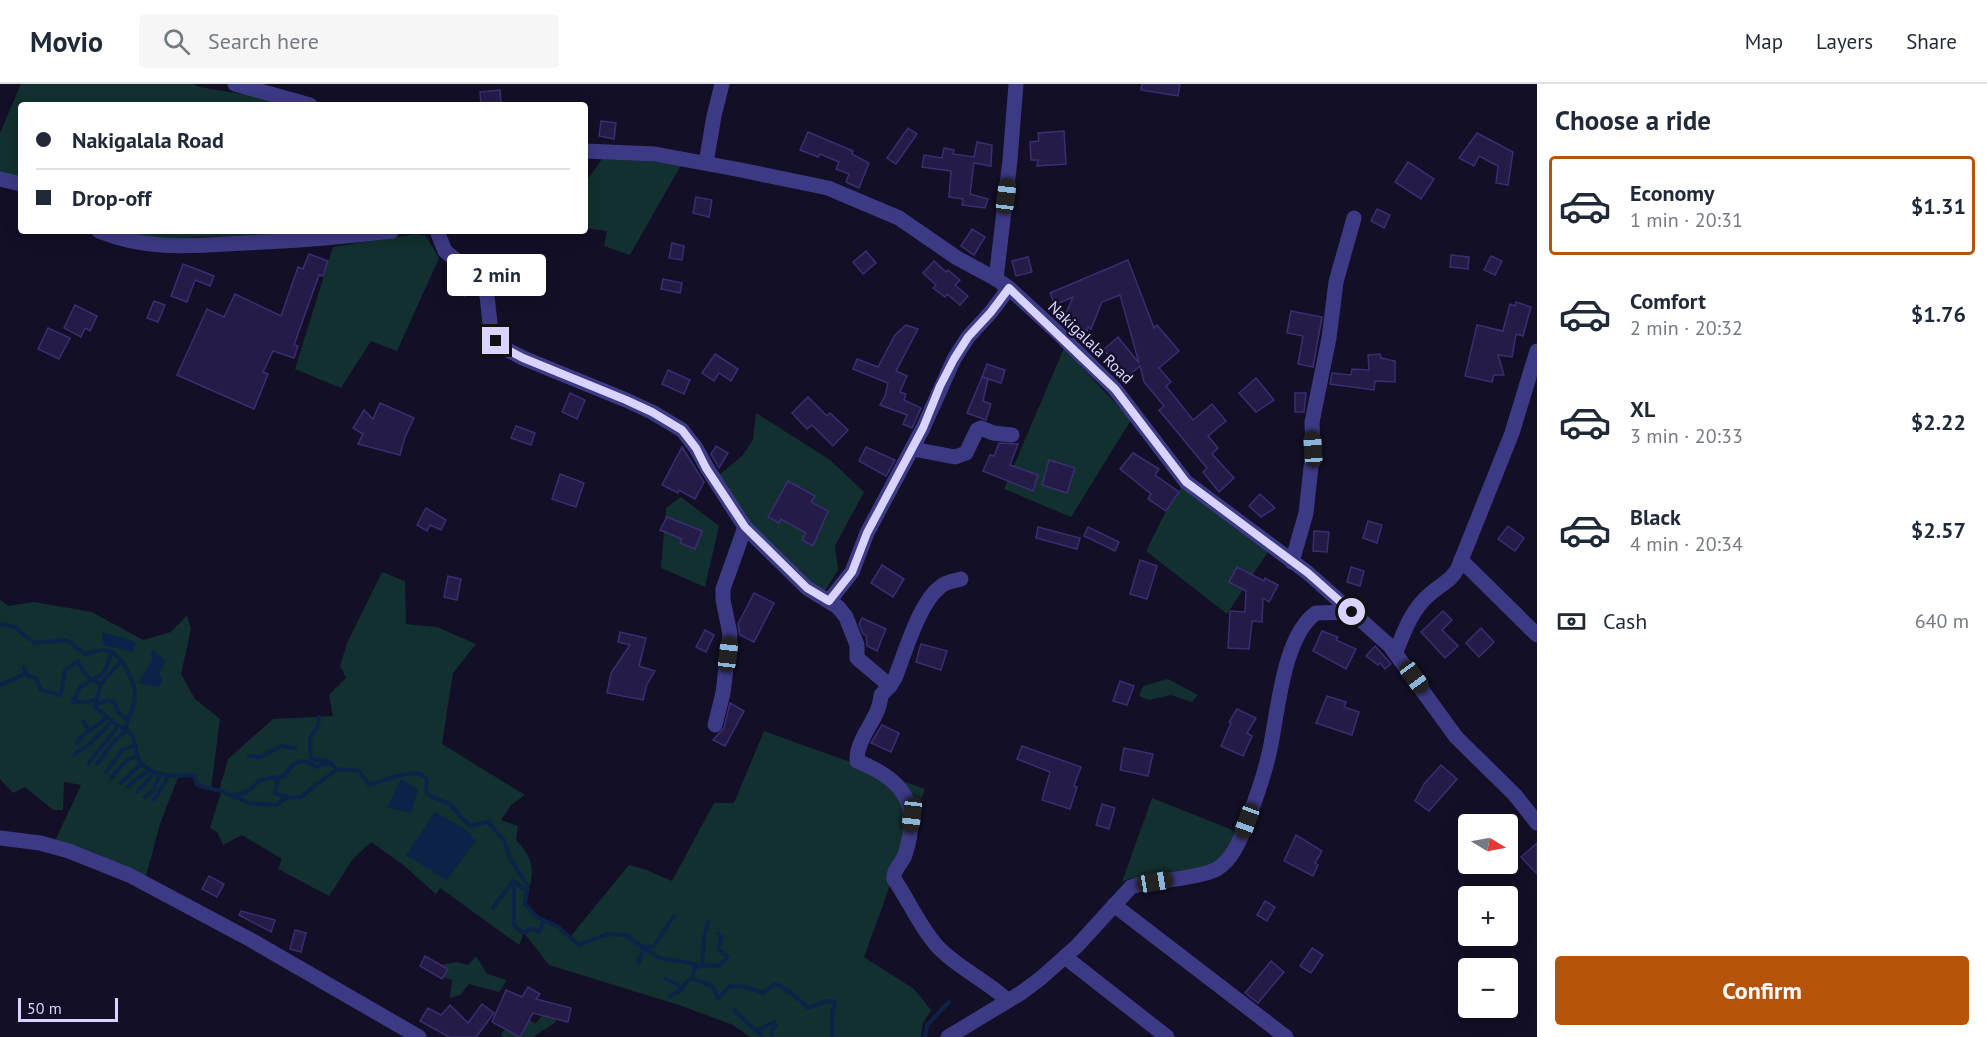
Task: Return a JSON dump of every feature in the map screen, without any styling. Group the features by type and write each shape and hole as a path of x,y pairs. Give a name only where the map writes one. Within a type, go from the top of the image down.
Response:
{"street":[{"path":"235,84 299,102"},
{"path":"706,164 722,84"},
{"path":"996,279 1016,84"},
{"name":"Nakigalala Road","path":"588,151 655,154 792,180 843,193 899,218 957,258 1009,288 1115,389 1186,482 1292,562 1396,652 1456,737 1515,795 1537,823"},
{"path":"0,179 18,183"},
{"path":"1292,562 1306,513 1313,449 1312,422 1329,338 1336,282 1354,218"},
{"path":"108,234 127,240 169,247 278,242 361,234"},
{"path":"438,234 445,251 474,276 487,295 491,333 496,341 523,358 652,412 682,430 696,448 706,468 745,527 807,588 829,601 846,617 857,645 857,658 890,686"},
{"path":"829,601 852,572 867,533 913,448 954,359 968,337 1009,288"},
{"path":"1396,652 1407,625 1419,606 1432,592 1451,579 1461,560 1512,433 1537,351"},
{"path":"913,448 955,457 966,453 976,430 981,428 993,433 1011,435"},
{"path":"715,725 723,693 730,634 723,589 745,527"},
{"path":"1461,560 1537,635"},
{"path":"962,579 941,585 933,593 919,616 895,678 881,695 880,706 858,747 857,761 875,768 890,779 909,802 912,815 909,836 902,861 893,874 935,945 948,957 991,985 1007,1000"},
{"path":"948,1037 1029,988 1065,957 1128,890 1136,885 1212,871 1221,866 1238,846 1263,776 1285,668 1303,626 1316,614 1320,585"},
{"path":"1316,614 1352,612"},
{"path":"0,838 40,843 69,851 129,875 251,940 419,1037"},
{"path":"1114,905 1286,1037"},
{"path":"1065,957 1167,1037"}],"green space":[{"path":"21,84 193,84 284,102 18,102 18,179 0,174 0,133"},
{"path":"602,159 682,163 630,255 604,246 607,231 588,228 588,179"},
{"path":"117,234 305,234 194,237 159,244"},
{"path":"416,234 426,236 439,258 397,351 371,341 341,388 295,369 333,247"},
{"path":"1064,348 1131,420 1071,517 1004,489"},
{"path":"756,413 830,460 864,492 835,546 838,570 826,589 818,594 712,481 742,456 753,440"},
{"path":"1182,484 1269,550 1227,614 1146,551"},
{"path":"681,497 719,526 705,587 661,568 666,508"},
{"path":"382,572 405,581 406,624 437,627 476,644 453,673 442,744 525,795 511,805 501,820 518,826 516,840 531,863 530,885 525,904 537,917 557,926 570,937 629,865 672,881 714,803 734,803 764,731 925,789 864,957 914,989 931,1010 923,1023 921,1037 750,1037 733,1025 682,1006 549,965 524,933 519,945 440,888 436,894 402,864 371,842 353,859 329,896 278,869 282,859 242,835 223,845 217,832 210,828 228,759 273,719 333,716 329,695 346,678 340,666 347,643","holes":["435,812 476,840 425,828"]},
{"path":"0,600 8,606 34,602 92,612 143,640 171,632 187,615 191,629 181,674 195,699 220,719 211,789 197,785 193,775 178,777 160,824 146,876 91,851 55,841 81,785 64,782 63,810 53,810 25,787 13,793 0,779"},
{"path":"1168,679 1198,695 1192,702 1171,695 1149,700 1139,696 1143,686"},
{"path":"1152,798 1240,833 1207,878 1130,878 1122,882"},
{"path":"476,956 487,974 507,980 499,992 469,984 460,995 450,998 452,980 436,975 440,965 457,962 468,965"},
{"path":"546,1011 554,1016 556,1022 533,1037 501,1037 502,1032 524,1015 535,1024"}],"water":[{"path":"102,632 136,643 133,652 103,645"},
{"path":"153,650 166,661 159,674 163,680 159,687 139,683 152,659"},
{"path":"401,779 418,790 411,813 387,807"},
{"path":"435,812 466,830 476,840 447,880 406,855"}],"building":[{"path":"1142,84 1180,84 1178,96 1141,90"},
{"path":"500,90 501,102 481,102 480,92"},
{"path":"601,121 616,123 614,139 599,136"},
{"path":"908,128 917,134 896,164 887,158"},
{"path":"1064,131 1066,164 1037,166 1038,160 1031,160 1030,142 1039,141 1038,133"},
{"path":"808,132 853,151 852,154 869,163 859,188 846,182 849,174 836,169 839,162 820,154 818,157 800,150"},
{"path":"1477,133 1513,152 1508,185 1496,183 1498,166 1479,156 1474,166 1459,158"},
{"path":"977,142 992,145 991,166 974,163 970,194 988,199 985,208 962,205 963,199 949,197 951,171 922,167 924,155 942,158 944,148 954,150 953,154 974,157"},
{"path":"1408,162 1434,179 1421,199 1395,182"},
{"path":"696,197 712,200 709,217 693,213"},
{"path":"1377,209 1390,215 1384,228 1371,221"},
{"path":"972,229 985,237 974,255 961,246"},
{"path":"672,243 684,246 682,260 669,258"},
{"path":"866,251 876,263 863,274 853,262"},
{"path":"309,254 328,261 323,276 319,275 294,345 298,346 294,358 273,351 263,372 268,374 254,409 177,375 207,309 224,317 235,294 281,316 298,267 303,269"},
{"path":"1451,255 1469,257 1468,269 1450,267"},
{"path":"1491,256 1502,261 1495,275 1484,270"},
{"path":"1028,257 1032,272 1016,276 1012,261"},
{"path":"509,260 535,267 531,282 505,275"},
{"path":"1128,260 1154,328 1157,325 1179,351 1159,368 1171,382 1166,386 1193,420 1212,404 1226,421 1208,436 1218,448 1212,454 1234,478 1219,492 1203,472 1207,468 1159,410 1164,406 1144,382 1140,366 1128,376 1111,355 1102,351 1118,337 1139,363 1120,295 1102,302 1091,329 1088,327 1087,331 1081,328 1080,331 1065,325 1066,322 1063,320 1073,297 1055,305 1050,293"},
{"path":"934,261 946,272 948,270 960,280 955,285 968,296 960,305 947,294 945,297 933,288 936,285 923,273"},
{"path":"183,264 214,276 210,286 195,280 187,302 171,296"},
{"path":"456,276 465,280 469,285 465,296 451,289"},
{"path":"663,279 682,283 680,293 661,289"},
{"path":"154,301 165,305 158,322 147,318"},
{"path":"1516,302 1531,307 1523,336 1516,334 1512,357 1498,355 1504,375 1494,375 1492,382 1465,376 1477,325 1503,331 1510,304 1515,306"},
{"path":"75,305 97,316 90,331 85,328 81,337 64,328"},
{"path":"1291,311 1322,317 1313,367 1298,364 1303,336 1287,333"},
{"path":"906,325 918,329 896,371 907,376 900,392 906,394 904,400 921,408 912,428 903,424 907,415 880,405 888,383 853,369 857,359 878,367 895,335"},
{"path":"48,328 70,338 59,359 38,349"},
{"path":"715,354 738,369 731,381 719,373 714,381 702,373"},
{"path":"1380,354 1381,358 1395,361 1395,382 1375,381 1374,390 1330,384 1332,373 1351,375 1352,369 1369,370 1368,355"},
{"path":"987,364 1005,370 1001,383 982,377"},
{"path":"668,370 690,380 684,394 662,384"},
{"path":"982,377 988,379 983,401 991,404 986,420 967,413"},
{"path":"1256,378 1274,400 1256,412 1239,393"},
{"path":"570,393 585,400 577,419 562,412"},
{"path":"1295,393 1306,393 1304,412 1295,412"},
{"path":"808,397 827,416 830,413 848,430 833,446 812,425 807,429 792,413"},
{"path":"380,403 414,418 400,455 358,444 363,434 353,428 364,410 373,419"},
{"path":"516,426 535,433 531,445 511,438"},
{"path":"999,443 1018,444 1010,465 1038,475 1033,491 983,471 990,455 994,456"},
{"path":"716,446 728,453 719,468 711,454"},
{"path":"682,447 704,482 695,499 679,490 678,493 662,485"},
{"path":"866,447 895,460 886,476 859,461"},
{"path":"1133,453 1159,469 1155,475 1179,492 1166,511 1148,499 1151,494 1120,469"},
{"path":"1049,460 1075,468 1067,493 1042,485"},
{"path":"560,474 584,483 576,507 552,499"},
{"path":"788,481 815,496 811,502 828,511 813,546 802,540 806,533 781,519 779,523 768,517"},
{"path":"1260,494 1275,508 1261,517 1249,506"},
{"path":"426,508 446,520 441,530 430,525 427,531 417,525"},
{"path":"667,517 702,531 695,549 680,543 682,539 660,530"},
{"path":"1368,521 1382,525 1377,543 1363,538"},
{"path":"1508,526 1524,538 1515,551 1498,539"},
{"path":"1038,527 1080,538 1077,549 1036,538"},
{"path":"1088,527 1119,542 1115,551 1084,536"},
{"path":"1314,531 1329,532 1327,552 1313,551"},
{"path":"1140,560 1157,566 1147,599 1130,594"},
{"path":"882,565 904,579 893,597 871,583"},
{"path":"1237,567 1264,581 1265,578 1278,585 1269,602 1263,598 1262,622 1252,621 1249,649 1228,648 1230,611 1245,612 1246,591 1229,582"},
{"path":"1351,567 1364,571 1360,586 1347,582"},
{"path":"448,576 461,579 457,600 444,597"},
{"path":"754,593 774,603 754,642 740,635 738,624"},
{"path":"1443,611 1452,620 1442,630 1458,646 1445,658 1421,632"},
{"path":"862,618 886,629 877,651 867,646 866,635 863,634 859,624"},
{"path":"1481,628 1494,642 1479,657 1466,643"},
{"path":"705,630 714,635 706,652 696,647"},
{"path":"1322,631 1338,637 1336,640 1356,649 1346,669 1313,651"},
{"path":"620,632 646,638 639,666 655,671 647,684 643,700 607,693 611,673 630,645 618,642"},
{"path":"921,644 947,651 941,670 916,662"},
{"path":"1375,646 1391,664 1385,669 1380,663 1378,665 1366,656"},
{"path":"1120,681 1134,686 1127,705 1113,701"},
{"path":"1327,696 1346,702 1344,707 1359,712 1352,735 1316,723"},
{"path":"730,703 744,711 725,746 713,740 724,728"},
{"path":"1237,709 1256,718 1247,733 1252,736 1243,756 1221,746 1231,723 1229,722"},
{"path":"882,725 899,733 891,752 871,743"},
{"path":"1022,746 1081,767 1074,786 1077,787 1070,809 1042,800 1050,772 1017,759"},
{"path":"1124,748 1153,754 1148,776 1120,770"},
{"path":"1441,765 1457,779 1429,811 1415,801 1424,784"},
{"path":"1102,804 1115,808 1109,829 1096,825"},
{"path":"1296,835 1322,851 1315,863 1318,865 1313,876 1284,861"},
{"path":"1537,843 1537,874 1521,857"},
{"path":"209,876 224,884 217,897 202,889"},
{"path":"1265,901 1275,907 1267,921 1257,915"},
{"path":"241,911 275,920 271,932 239,915"},
{"path":"295,930 306,933 301,952 290,949"},
{"path":"1312,948 1323,955 1311,973 1300,966"},
{"path":"425,956 448,969 442,979 420,966"},
{"path":"1271,961 1284,972 1258,1003 1245,993"},
{"path":"528,987 540,994 536,999 571,1008 568,1022 533,1013 520,1037 492,1022 506,990 522,997"},
{"path":"482,1004 494,1013 476,1037 449,1037 420,1021 428,1008 441,1015 450,1005 468,1023"}],"waterway":[{"path":"0,624 15,627 34,643 67,640 85,654 103,650 115,655 126,668 135,691 126,729 134,739 138,758 148,769 171,776 194,775 197,785 221,791 249,803 276,805 288,797 301,797 337,769 359,771 369,785 401,775 419,773 427,779 426,793 449,804 467,824 471,826 488,822 504,840 510,859 528,886 525,904 537,917 557,926 579,945 607,934 625,935 659,958 696,964 692,978 713,987 718,999 730,986 746,987 763,993 776,983 808,1008 827,1001 835,1002 832,1015 832,1037"},
{"path":"97,699 73,702 80,687 104,673 112,652"},
{"path":"24,667 27,676 36,678 41,690 61,695 65,670 78,661 86,675 101,684 121,661"},
{"path":"0,685 27,673"},
{"path":"101,684 95,707 118,726 126,729"},
{"path":"96,705 107,700 115,703 118,712 127,719"},
{"path":"77,743 83,735 108,717"},
{"path":"319,717 318,726 310,738 311,759 328,761 337,769"},
{"path":"83,721 89,730"},
{"path":"75,754 90,744 112,721"},
{"path":"88,764 118,726"},
{"path":"97,764 114,741 127,730"},
{"path":"106,772 122,750 135,745"},
{"path":"249,756 261,757 281,746 295,748"},
{"path":"111,778 126,761 138,755"},
{"path":"233,796 247,792 260,780 284,776 291,766 298,762 306,762 317,767 322,764 331,764"},
{"path":"121,783 142,763"},
{"path":"128,787 150,770"},
{"path":"137,792 155,772"},
{"path":"145,797 153,791 160,773"},
{"path":"153,801 166,781 167,775"},
{"path":"278,777 275,793 287,797"},
{"path":"493,908 513,881 527,891"},
{"path":"514,888 514,925 523,933 531,928 539,932 544,920"},
{"path":"639,962 644,947 654,946 674,916"},
{"path":"702,966 704,937 708,922"},
{"path":"695,968 705,965 719,966 728,957 718,949 722,936 718,934"},
{"path":"666,979 677,984 681,990"},
{"path":"670,996 681,990 686,982 692,979"},
{"path":"925,1037 927,1025 949,1002"},
{"path":"734,1010 763,1037"},
{"path":"756,1031 774,1022 776,1026 771,1031 772,1037"}],"route":[{"path":"496,341 523,358 626,400 682,430 696,448 706,468 745,527 807,588 829,601 852,572 867,533 923,428 954,359 968,337 1009,288 1126,401 1160,450 1186,482 1215,506 1308,573 1352,612"}]}
